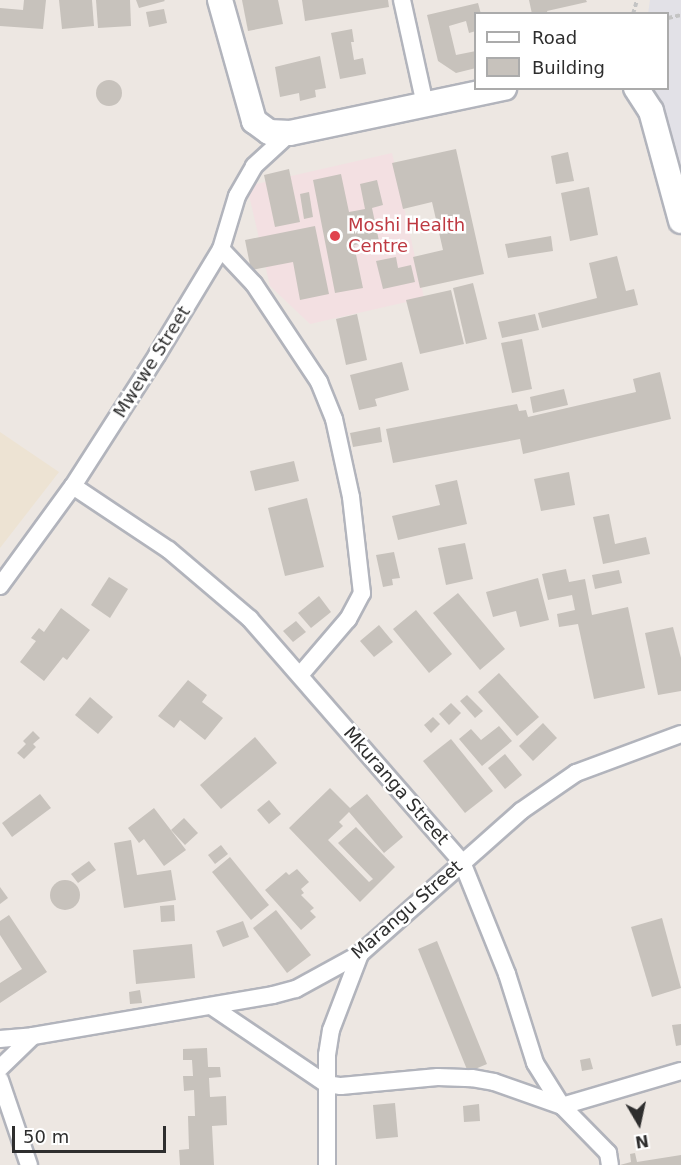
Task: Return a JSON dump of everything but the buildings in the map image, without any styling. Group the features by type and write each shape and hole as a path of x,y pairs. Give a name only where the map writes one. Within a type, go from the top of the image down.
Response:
{"street":[{"path":"220,0 254,121 269,132 290,133 495,90"},
{"path":"402,0 425,105"},
{"path":"637,90 651,111 681,221"},
{"name":"Mwewe Street","path":"0,586 73,486 158,355 221,249 237,195 254,166 290,133"},
{"path":"221,249 254,284 319,382 334,419 351,497 362,593 348,619 300,675"},
{"name":"Mkuranga Street","path":"73,486 169,550 250,619 462,862 507,974 535,1063 562,1106 608,1153 610,1165"},
{"name":"Marangu Street","path":"0,1039 33,1036 211,1006 296,988 360,954 521,811 576,773 681,734"},
{"path":"327,1165 326,1084 331,1030 360,954"},
{"path":"211,1006 326,1084 341,1086 438,1077 472,1078 494,1082 562,1106 681,1071"},
{"path":"0,1068 33,1036"},
{"path":"0,1080 29,1165"}],"shaded area":[{"path":"650,0 681,0 681,187 654,90 669,90 669,12 648,12"},
{"name":"Moshi Health Centre","path":"392,153 424,298 310,324 270,286 247,186"},
{"path":"0,432 59,472 0,548"}],"place":[{"name":"Moshi Health Centre","path":"335,236"}]}
